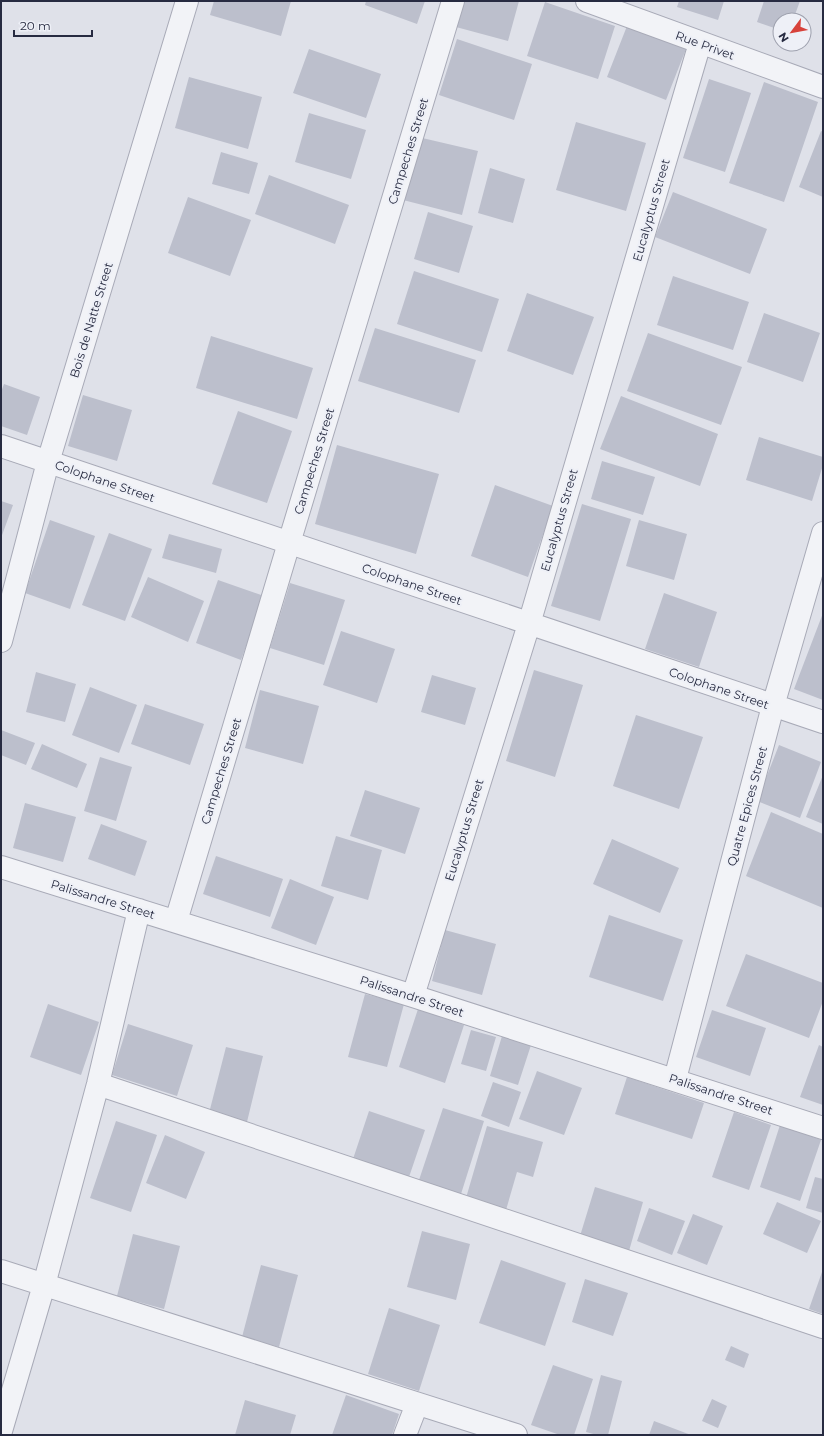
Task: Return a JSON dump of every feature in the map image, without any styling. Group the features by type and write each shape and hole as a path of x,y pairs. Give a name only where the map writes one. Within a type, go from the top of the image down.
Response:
{"street":[{"name":"Bois de Natte Street","path":"1,641 48,462 187,1"},
{"name":"Campeches Street","path":"176,921 453,1"},
{"name":"Rue Privet","path":"587,1 823,87"},
{"name":"Eucalyptus Street","path":"413,996 529,624 700,43"},
{"name":"Colophane Street","path":"1,446 823,722"},
{"name":"Quatre Epices Street","path":"675,1079 773,706 823,533"},
{"name":"Palissandre Street","path":"1,867 675,1079 823,1128"},
{"path":"1,1431 44,1285 98,1084 139,910"},
{"path":"98,1084 823,1327"},
{"path":"1,1271 516,1435"},
{"path":"405,1435 416,1404"}],"building":[{"path":"214,1 291,1 281,36 210,15"},
{"path":"366,1 425,1 417,24 365,5"},
{"path":"463,1 519,1 508,41 456,27"},
{"path":"679,1 724,1 718,20 677,7"},
{"path":"764,1 800,1 796,12 772,12 772,27 757,22"},
{"path":"545,2 615,26 598,79 527,56"},
{"path":"627,26 686,49 666,100 607,77"},
{"path":"457,39 532,64 514,120 439,95"},
{"path":"309,49 381,74 366,118 293,93"},
{"path":"189,77 262,97 248,149 175,128"},
{"path":"709,79 751,93 725,172 683,158"},
{"path":"764,82 818,102 784,202 729,183"},
{"path":"309,113 366,130 351,179 295,162"},
{"path":"576,122 646,143 626,211 556,190"},
{"path":"821,131 823,132 823,197 799,187"},
{"path":"418,137 478,151 462,215 403,200"},
{"path":"221,152 258,163 249,194 212,184"},
{"path":"490,168 525,179 513,223 478,213"},
{"path":"269,175 349,205 335,244 255,214"},
{"path":"673,192 767,229 750,274 655,237"},
{"path":"188,197 251,220 230,276 168,253"},
{"path":"428,212 473,226 459,273 414,259"},
{"path":"414,271 499,299 482,352 397,324"},
{"path":"673,276 749,302 733,350 657,325"},
{"path":"527,293 594,317 573,375 507,351"},
{"path":"764,313 820,333 803,382 747,362"},
{"path":"375,328 476,360 459,413 358,381"},
{"path":"648,333 742,367 721,425 627,391"},
{"path":"211,336 313,368 297,419 196,388"},
{"path":"4,384 40,397 27,435 1,426 1,392"},
{"path":"83,395 132,410 117,461 68,446"},
{"path":"621,396 718,434 700,486 600,449"},
{"path":"238,411 292,431 267,503 212,484"},
{"path":"759,437 823,457 823,465 812,501 746,480"},
{"path":"337,445 439,474 416,554 315,524"},
{"path":"602,461 655,477 643,515 591,499"},
{"path":"495,485 553,506 528,577 471,556"},
{"path":"1,501 13,505 1,538"},
{"path":"582,504 631,519 600,621 551,606"},
{"path":"50,520 95,536 70,609 25,593"},
{"path":"639,520 687,534 674,580 626,566"},
{"path":"109,533 152,549 125,621 82,605"},
{"path":"169,534 222,549 216,573 162,558"},
{"path":"148,577 204,601 188,642 131,617"},
{"path":"218,580 264,596 241,660 196,643"},
{"path":"290,583 345,600 324,665 270,648"},
{"path":"664,593 717,612 699,667 645,649"},
{"path":"823,613 823,700 794,689"},
{"path":"341,631 395,649 377,703 323,685"},
{"path":"534,670 583,685 555,777 506,761"},
{"path":"36,672 76,684 65,722 26,712"},
{"path":"432,675 476,688 465,725 421,712"},
{"path":"90,687 137,705 119,753 72,735"},
{"path":"260,690 319,706 303,764 245,748"},
{"path":"145,704 204,724 190,765 131,744"},
{"path":"636,715 703,737 679,809 613,786"},
{"path":"1,730 35,743 26,765 1,755"},
{"path":"42,744 87,764 77,788 31,769"},
{"path":"779,745 821,762 800,818 757,801"},
{"path":"100,757 132,767 116,821 84,811"},
{"path":"823,775 823,824 806,817"},
{"path":"365,790 420,808 405,854 350,836"},
{"path":"25,803 76,817 63,862 13,848"},
{"path":"771,812 823,834 823,908 746,876"},
{"path":"101,824 147,841 135,876 88,859"},
{"path":"336,836 382,850 368,900 321,886"},
{"path":"612,839 679,868 660,913 593,884"},
{"path":"216,856 283,879 270,917 203,894"},
{"path":"290,879 334,897 316,945 271,928"},
{"path":"609,915 683,940 663,1001 589,977"},
{"path":"445,930 496,944 482,995 432,981"},
{"path":"746,954 823,983 823,1001 809,1038 726,1006"},
{"path":"365,994 404,1004 387,1067 348,1057"},
{"path":"48,1004 99,1022 81,1075 30,1057"},
{"path":"418,1009 464,1025 445,1083 399,1067"},
{"path":"712,1010 766,1028 750,1076 696,1057"},
{"path":"128,1024 193,1045 177,1096 112,1075"},
{"path":"471,1030 496,1037 486,1071 461,1064"},
{"path":"502,1036 531,1045 518,1085 490,1076"},
{"path":"819,1045 823,1047 823,1105 800,1097"},
{"path":"226,1047 263,1056 246,1126 208,1117"},
{"path":"537,1071 582,1088 564,1135 519,1119"},
{"path":"627,1077 704,1103 692,1139 615,1114"},
{"path":"493,1082 521,1092 509,1127 481,1116"},
{"path":"443,1108 484,1121 461,1194 419,1180"},
{"path":"369,1111 425,1130 409,1177 353,1159"},
{"path":"734,1112 771,1125 749,1190 712,1177"},
{"path":"116,1121 157,1135 131,1212 90,1198"},
{"path":"780,1125 821,1140 800,1201 760,1187"},
{"path":"487,1126 543,1142 533,1177 517,1172 506,1210 466,1198"},
{"path":"165,1135 205,1152 186,1199 146,1183"},
{"path":"815,1177 823,1179 823,1213 806,1208"},
{"path":"595,1187 643,1202 629,1251 580,1236"},
{"path":"777,1202 821,1221 807,1253 763,1234"},
{"path":"649,1208 685,1221 672,1255 637,1241"},
{"path":"693,1214 723,1226 707,1265 677,1253"},
{"path":"422,1231 470,1244 456,1300 407,1287"},
{"path":"133,1234 180,1246 164,1309 117,1296"},
{"path":"501,1260 566,1283 545,1346 479,1323"},
{"path":"261,1265 298,1275 279,1347 242,1337"},
{"path":"822,1272 823,1273 823,1314 809,1309"},
{"path":"585,1279 628,1293 613,1336 572,1322"},
{"path":"389,1308 440,1325 419,1391 368,1374"},
{"path":"731,1346 749,1354 744,1368 725,1360"},
{"path":"553,1365 593,1379 574,1435 560,1435 531,1425"},
{"path":"601,1375 622,1381 608,1435 597,1435 586,1432"},
{"path":"346,1395 399,1414 392,1435 332,1435"},
{"path":"712,1399 727,1406 718,1428 702,1421"},
{"path":"245,1400 296,1415 290,1435 235,1435"},
{"path":"654,1421 691,1435 649,1435"}]}
